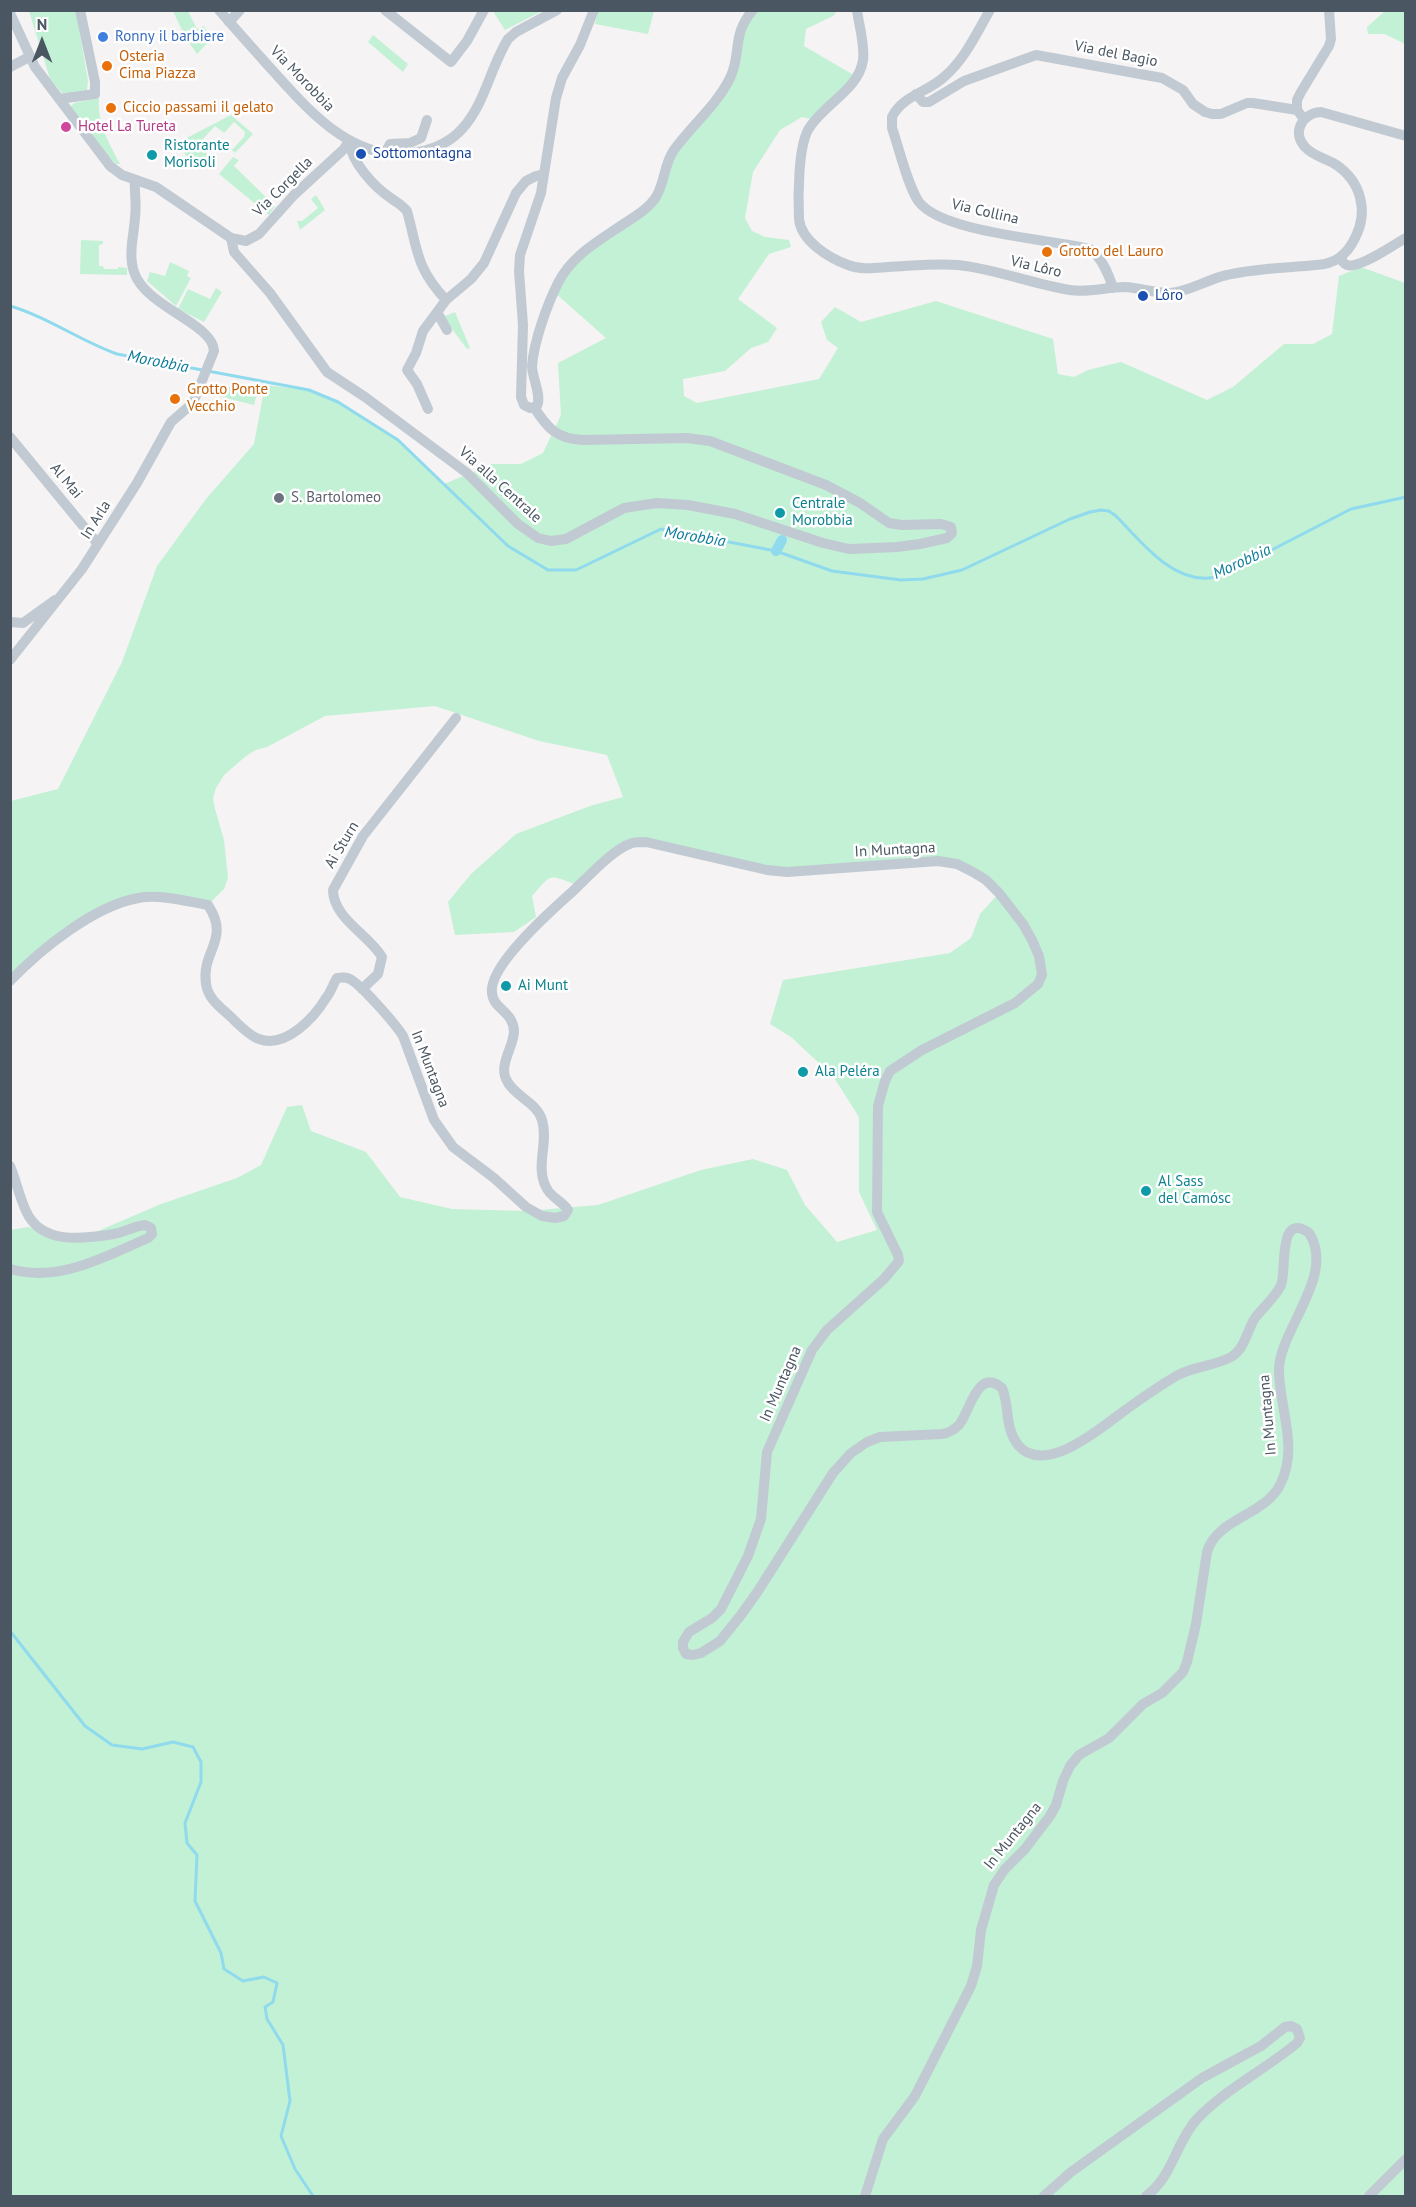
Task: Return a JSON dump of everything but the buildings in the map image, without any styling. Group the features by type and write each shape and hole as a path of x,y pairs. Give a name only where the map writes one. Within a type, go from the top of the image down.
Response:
{"street":[{"path":"59,99 95,94 95,82 80,10"},
{"name":"Via Morobbia","path":"219,10 306,108 327,127 350,141 385,153 406,154 439,146 459,132 476,109 508,39 516,32 557,10"},
{"path":"229,22 240,10"},
{"path":"385,10 451,62 484,10"},
{"path":"594,10 580,45 562,78 556,98 536,210 519,262 523,314 521,397 524,405 532,407 539,401 532,371 535,350 558,282 581,253 637,215 656,197 673,152 715,100 731,76 738,36 745,20 753,10"},
{"name":"Via Lôro","path":"856,10 864,55 862,65 857,77 815,120 803,143 799,221 803,233 810,242 840,261 860,268 953,265 1073,290 1113,288 1177,292 1236,273 1326,265 1340,258 1346,264 1355,264 1375,256 1406,238"},
{"path":"916,94 941,80 953,68 970,45 990,10"},
{"path":"1329,10 1331,39 1329,46 1297,100 1301,114 1298,133 1303,146 1344,171 1358,188 1362,201 1362,216 1352,245 1340,258"},
{"name":"Via alla Centrale","path":"10,13 29,57 110,166 122,175 156,187 231,238 234,252 270,293 327,372 365,397 466,473 518,524 538,538 551,541 566,539 624,508 657,503 735,514 849,549 897,547 943,539 952,533 951,527 944,524 902,525 889,522 826,485 710,441 687,438 583,440 567,438 552,432 532,407"},
{"name":"Via del Bagio","path":"916,94 923,102 929,102 964,81 1036,55 1162,78 1183,90 1193,104 1212,114 1221,114 1247,103 1301,114"},
{"path":"10,67 29,57"},
{"name":"Via Collina","path":"916,94 897,109 891,120 914,192 922,205 947,220 970,227 1090,249 1095,253 1113,288"},
{"path":"1301,114 1321,112 1406,136"},
{"path":"385,153 390,144 410,143 421,138 427,120"},
{"path":"350,141 351,152 371,180 407,211 418,260 435,288 446,300"},
{"name":"Via Corgella","path":"231,238 246,241 259,234 294,195 350,141"},
{"path":"428,409 407,368 416,353 421,333 446,300 471,279 484,263 516,193 526,181 544,174"},
{"name":"In Arla","path":"10,660 60,598 99,544 142,475 171,422 193,403 213,354 213,343 207,334 163,305 140,283 134,273 132,245 136,215 135,180"},
{"path":"437,312 447,330"},
{"name":"Al Mai","path":"10,436 99,544"},
{"path":"10,622 23,623 46,605 60,598"},
{"name":"Ai Sturn","path":"362,989 378,974 382,957 339,910 333,900 333,890 363,836 456,718"},
{"name":"In Muntagna","path":"10,981 31,959 68,931 125,902 140,897 208,905 215,915 218,933 206,966 207,991 240,1026 260,1040 273,1041 294,1032 316,1012 337,978 346,977 355,981 395,1024 403,1036 434,1120 453,1147 494,1178 526,1207 542,1216 555,1218 564,1216 568,1210 564,1203 547,1190 541,1176 542,1119 536,1109 513,1089 506,1079 504,1068 514,1034 513,1024 509,1014 497,1005 492,996 491,986 495,976 516,947 537,923 612,856 632,843 646,842 766,870 787,872 938,861 957,864 986,880 1023,924 1039,956 1042,975 1038,984 1015,1003 922,1050 890,1071 878,1106 877,1212 898,1255 899,1262 827,1330 812,1350 767,1452 761,1519 751,1549 721,1609 712,1618 689,1632 683,1642 686,1653 693,1655 701,1653 720,1641 741,1615 833,1473 858,1448 880,1437 950,1432 963,1419 979,1388 990,1382 997,1384 1004,1391 1009,1425 1017,1443 1024,1450 1042,1454 1075,1446 1178,1375 1192,1368 1218,1362 1234,1355 1254,1320 1267,1306 1282,1283 1286,1238 1293,1230 1302,1229 1309,1233 1313,1241 1314,1272 1305,1302 1279,1362 1279,1380 1289,1441 1284,1476 1270,1498 1258,1509 1226,1528 1210,1543 1192,1642 1185,1667 1179,1677 1162,1693 1143,1704 1109,1738 1075,1759 1066,1773 1056,1806 1050,1816 1025,1849 996,1880 981,1930 977,1966 971,1986 910,2105 885,2136 865,2196"},
{"path":"10,1166 26,1212 38,1228 47,1233 67,1238 98,1236 146,1225 151,1228 153,1234 75,1268 56,1273 34,1274 10,1269"},
{"path":"1044,2196 1071,2172 1202,2078 1254,2050 1285,2028 1294,2027 1299,2030 1300,2038 1297,2043 1195,2121 1161,2181 1146,2196"},
{"path":"1369,2196 1406,2158"}],"green space":[{"path":"29,11 76,11 88,81 87,90 62,93 50,79"},
{"path":"173,11 188,11 197,29 204,26 211,39 197,54 185,37"},
{"path":"493,11 542,11 505,30"},
{"path":"598,11 654,11 648,34 595,24"},
{"path":"755,11 837,11 833,16 806,29 804,46 857,77 815,120 802,117 780,130 753,172 745,218 752,231 765,237 789,240 791,247 769,254 738,299 777,328 768,342 751,348 725,371 683,379 684,396 697,403 819,379 838,348 827,340 821,322 835,307 861,322 936,301 1053,339 1058,374 1074,377 1088,370 1121,362 1207,400 1233,387 1284,344 1313,344 1332,334 1339,276 1361,267 1405,283 1405,2196 11,2196 11,1230 28,1227 77,1240 161,1204 237,1178 261,1165 287,1107 302,1105 311,1131 366,1152 400,1197 452,1209 527,1211 598,1205 701,1170 753,1159 787,1170 805,1205 837,1242 877,1230 859,1192 859,1117 833,1076 791,1037 770,1024 783,980 950,953 971,938 980,914 999,893 957,864 787,872 633,843 574,884 554,877 547,880 532,896 536,917 514,932 455,935 448,902 471,874 516,834 590,806 623,797 607,755 539,741 435,706 325,716 246,756 224,775 213,798 224,840 228,878 224,889 208,905 140,897 68,931 11,981 11,801 58,789 122,662 157,566 206,499 254,444 265,385 309,390 338,402 398,440 444,484 492,464 521,464 543,453 561,415 558,363 606,338 554,292 563,274 646,208 669,159 728,83 737,42"},
{"path":"1385,11 1405,11 1405,44 1385,34 1368,34 1367,27"},
{"path":"373,35 408,64 403,72 368,42"},
{"path":"99,98 102,124 120,164 116,164 96,145 71,106 74,103"},
{"path":"231,115 253,134 235,153 232,150 244,137 245,132 234,122 224,133 215,126 198,144 208,155 196,169 177,143"},
{"path":"233,157 239,160 234,166 275,206 269,215 219,174"},
{"path":"316,195 325,210 300,230 297,221 302,221 318,208 311,199"},
{"path":"81,240 103,241 103,244 99,245 99,266 103,266 104,269 127,268 127,275 80,274"},
{"path":"170,262 189,271 187,276 191,278 176,306 147,281 150,272 165,276"},
{"path":"216,288 222,292 204,322 178,309 188,289 210,299"},
{"path":"455,312 470,348 467,349 443,317"},
{"path":"221,385 257,394 254,405 218,396"}],"waterway":[{"name":"Morobbia","path":"10,306 38,316 117,354 309,390 338,402 398,440 508,546 548,570 576,570 661,529 776,551 832,571 901,580 923,579 962,570 1070,519 1101,510 1109,511 1116,516 1146,547 1169,566 1181,573 1211,578 1227,573 1351,509 1406,497"},
{"path":"776,551 782,540"},
{"path":"10,1631 85,1726 112,1745 142,1749 173,1742 193,1747 201,1762 201,1782 185,1823 187,1843 197,1855 195,1901 221,1953 224,1969 243,1981 264,1977 277,1983 273,2002 265,2007 267,2019 283,2045 290,2101 281,2136 295,2169 313,2196"}],"place":[{"name":"Ronny il barbiere","path":"103,37"},
{"name":"Osteria Cima Piazza","path":"107,66"},
{"name":"Ciccio passami il gelato","path":"111,108"},
{"name":"Hotel La Tureta","path":"66,127"},
{"name":"Sottomontagna","path":"361,154"},
{"name":"Ristorante Morisoli","path":"152,155"},
{"name":"Grotto del Lauro","path":"1047,252"},
{"name":"Lôro","path":"1143,296"},
{"name":"Grotto Ponte Vecchio","path":"175,399"},
{"name":"S. Bartolomeo","path":"279,498"},
{"name":"Centrale Morobbia","path":"780,513"},
{"name":"Ai Munt","path":"506,986"},
{"name":"Ala Peléra","path":"803,1072"},
{"name":"Al Sass del Camósc","path":"1146,1191"}]}
